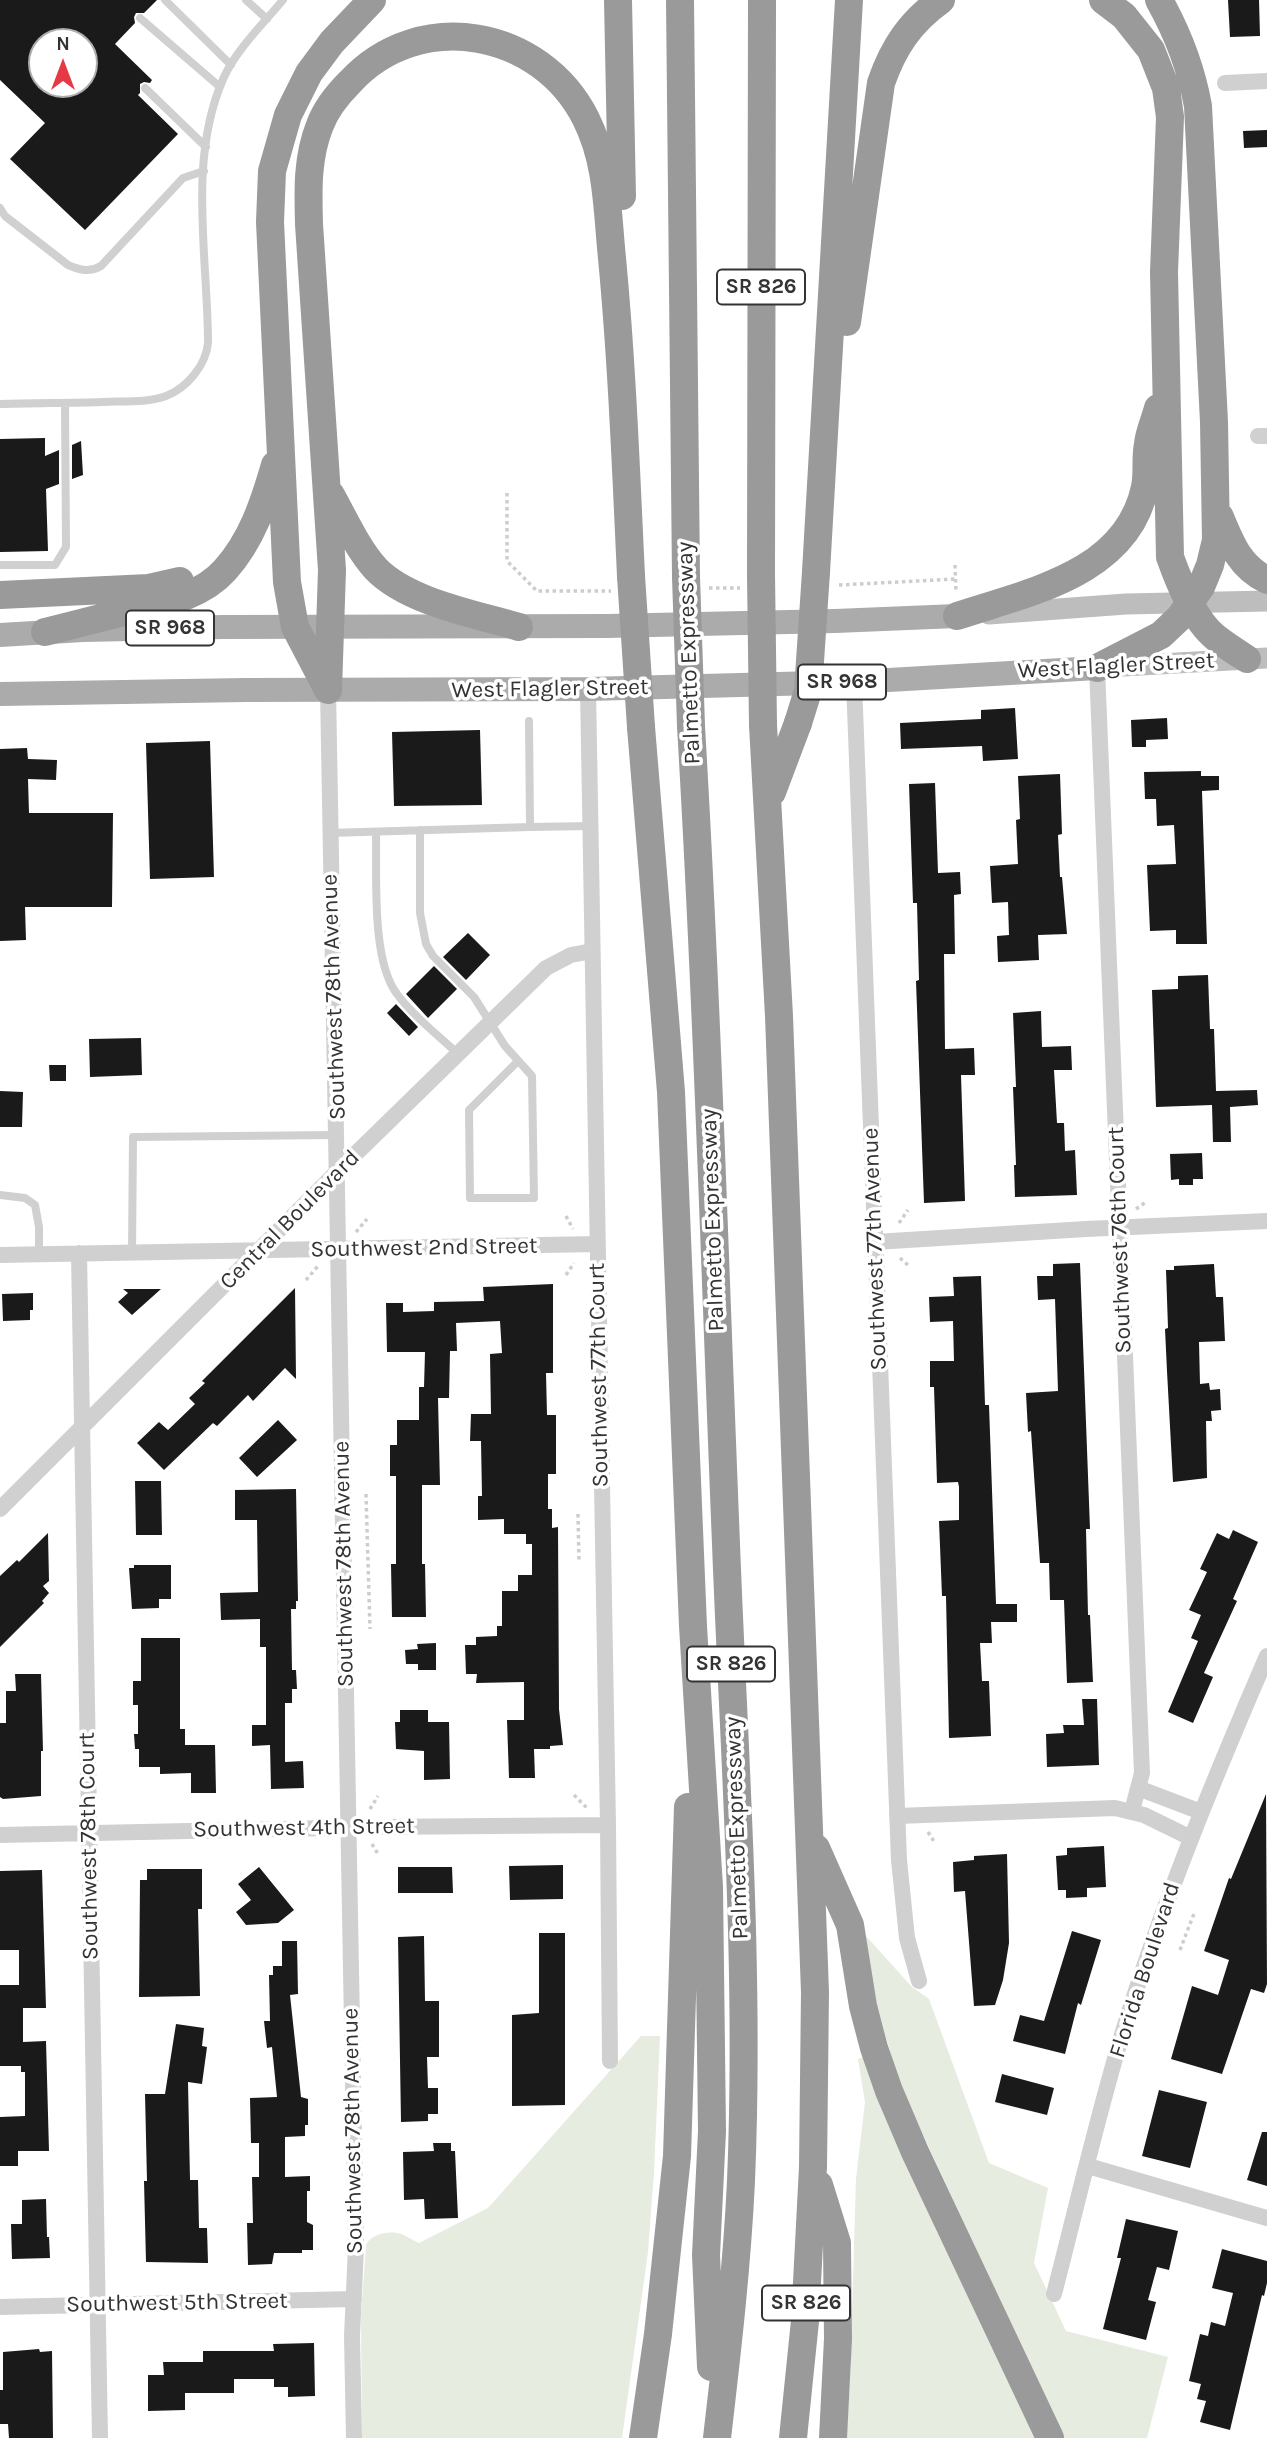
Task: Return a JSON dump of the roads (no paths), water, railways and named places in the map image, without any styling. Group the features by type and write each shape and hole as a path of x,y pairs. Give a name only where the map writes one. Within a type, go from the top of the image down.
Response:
{"highway":[{"path":"328,690 295,627 287,582 270,222 272,172 288,115 309,73 332,42 372,0"},
{"path":"618,0 622,214 621,345 631,576 671,1092 693,1626 710,1901 712,2131 706,2255 715,2438"},
{"name":"Palmetto Expressway","path":"680,0 686,577 743,2017 741,2166 736,2258 715,2438"},
{"name":"SR 826","path":"762,0 763,725 779,1016 815,1992 813,2167 805,2321 793,2438"},
{"path":"767,805 808,691 849,0"},
{"path":"825,413 843,349 881,83 896,47 906,32 918,18 941,0"},
{"path":"1103,0 1124,16 1151,50 1166,88 1170,117 1164,272 1170,557 1201,623 1214,637 1257,658"},
{"path":"1097,668 1161,635 1179,618 1201,587 1216,540 1214,422 1198,106 1186,55 1159,0"},
{"path":"328,690 332,570 308,186 311,152 320,123 338,95 356,75 376,59 407,44 444,36 478,37 508,46 534,59 555,76 575,98 596,142 604,169 621,345"},
{"path":"957,616 1049,586 1093,563 1120,539 1137,512 1146,487 1147,444 1166,382"},
{"path":"45,632 165,604 208,584 224,571 259,517 282,446"},
{"path":"327,488 356,541 376,569 391,582 407,592 429,600 519,627"},
{"path":"1215,506 1239,558 1249,569 1267,580"},
{"path":"0,595 93,592 166,585 196,574 241,548"},
{"path":"643,2438 668,2252 677,2156 693,1626"},
{"path":"810,1836 850,1924 863,2006 889,2091 1050,2438"},
{"path":"813,2167 837,2243 838,2339 833,2438"}],"main road":[{"name":"SR 968","path":"0,635 295,627 519,627 835,621 1191,602 1267,601"},
{"name":"West Flagler Street","path":"0,694 588,689 854,682 1257,658"}],"street":[{"path":"1225,83 1267,81"},
{"name":"Southwest 76th Court","path":"1097,668 1142,1773 1132,1811"},
{"name":"Southwest 77th Avenue","path":"854,682 897,1816 907,1938 919,1981"},
{"name":"Southwest 77th Court","path":"588,689 610,2061"},
{"name":"Southwest 78th Avenue","path":"328,690 356,2247 354,2438"},
{"name":"Central Boulevard","path":"0,1509 338,1171 546,968 571,955 592,951"},
{"path":"875,1241 1267,1221"},
{"name":"Southwest 2nd Street","path":"0,1255 597,1244"},
{"name":"Southwest 78th Court","path":"79,1253 100,2438"},
{"name":"Florida Boulevard","path":"1054,2294 1121,2038 1191,1838 1267,1657"},
{"path":"1138,1788 1201,1812"},
{"path":"897,1816 1110,1807 1132,1811 1191,1838"},
{"name":"Southwest 4th Street","path":"0,1835 349,1827 608,1825"},
{"path":"1088,2165 1267,2218"},
{"name":"Southwest 5th Street","path":"0,2306 354,2299"}],"lane":[{"path":"165,0 231,65"},
{"path":"246,0 267,19"},
{"path":"0,404 160,398 178,389 204,360 208,332 204,170 206,147 220,87 231,65 283,0"},
{"path":"140,18 220,87"},
{"path":"145,88 206,147"},
{"path":"0,208 5,216 68,265 86,271 94,270 101,266 183,178 204,170"},
{"path":"0,565 55,565 66,547 65,403"},
{"path":"529,721 530,827"},
{"path":"329,833 590,826"},
{"path":"420,830 419,913 426,944 433,956 474,997 505,1046 532,1076 534,1198 470,1198 469,1110 518,1061"},
{"path":"376,832 379,943 387,978 397,995 459,1055"},
{"path":"132,1253 133,1137 337,1135"},
{"path":"0,1195 25,1198 35,1205 39,1227 39,1254"}]}
